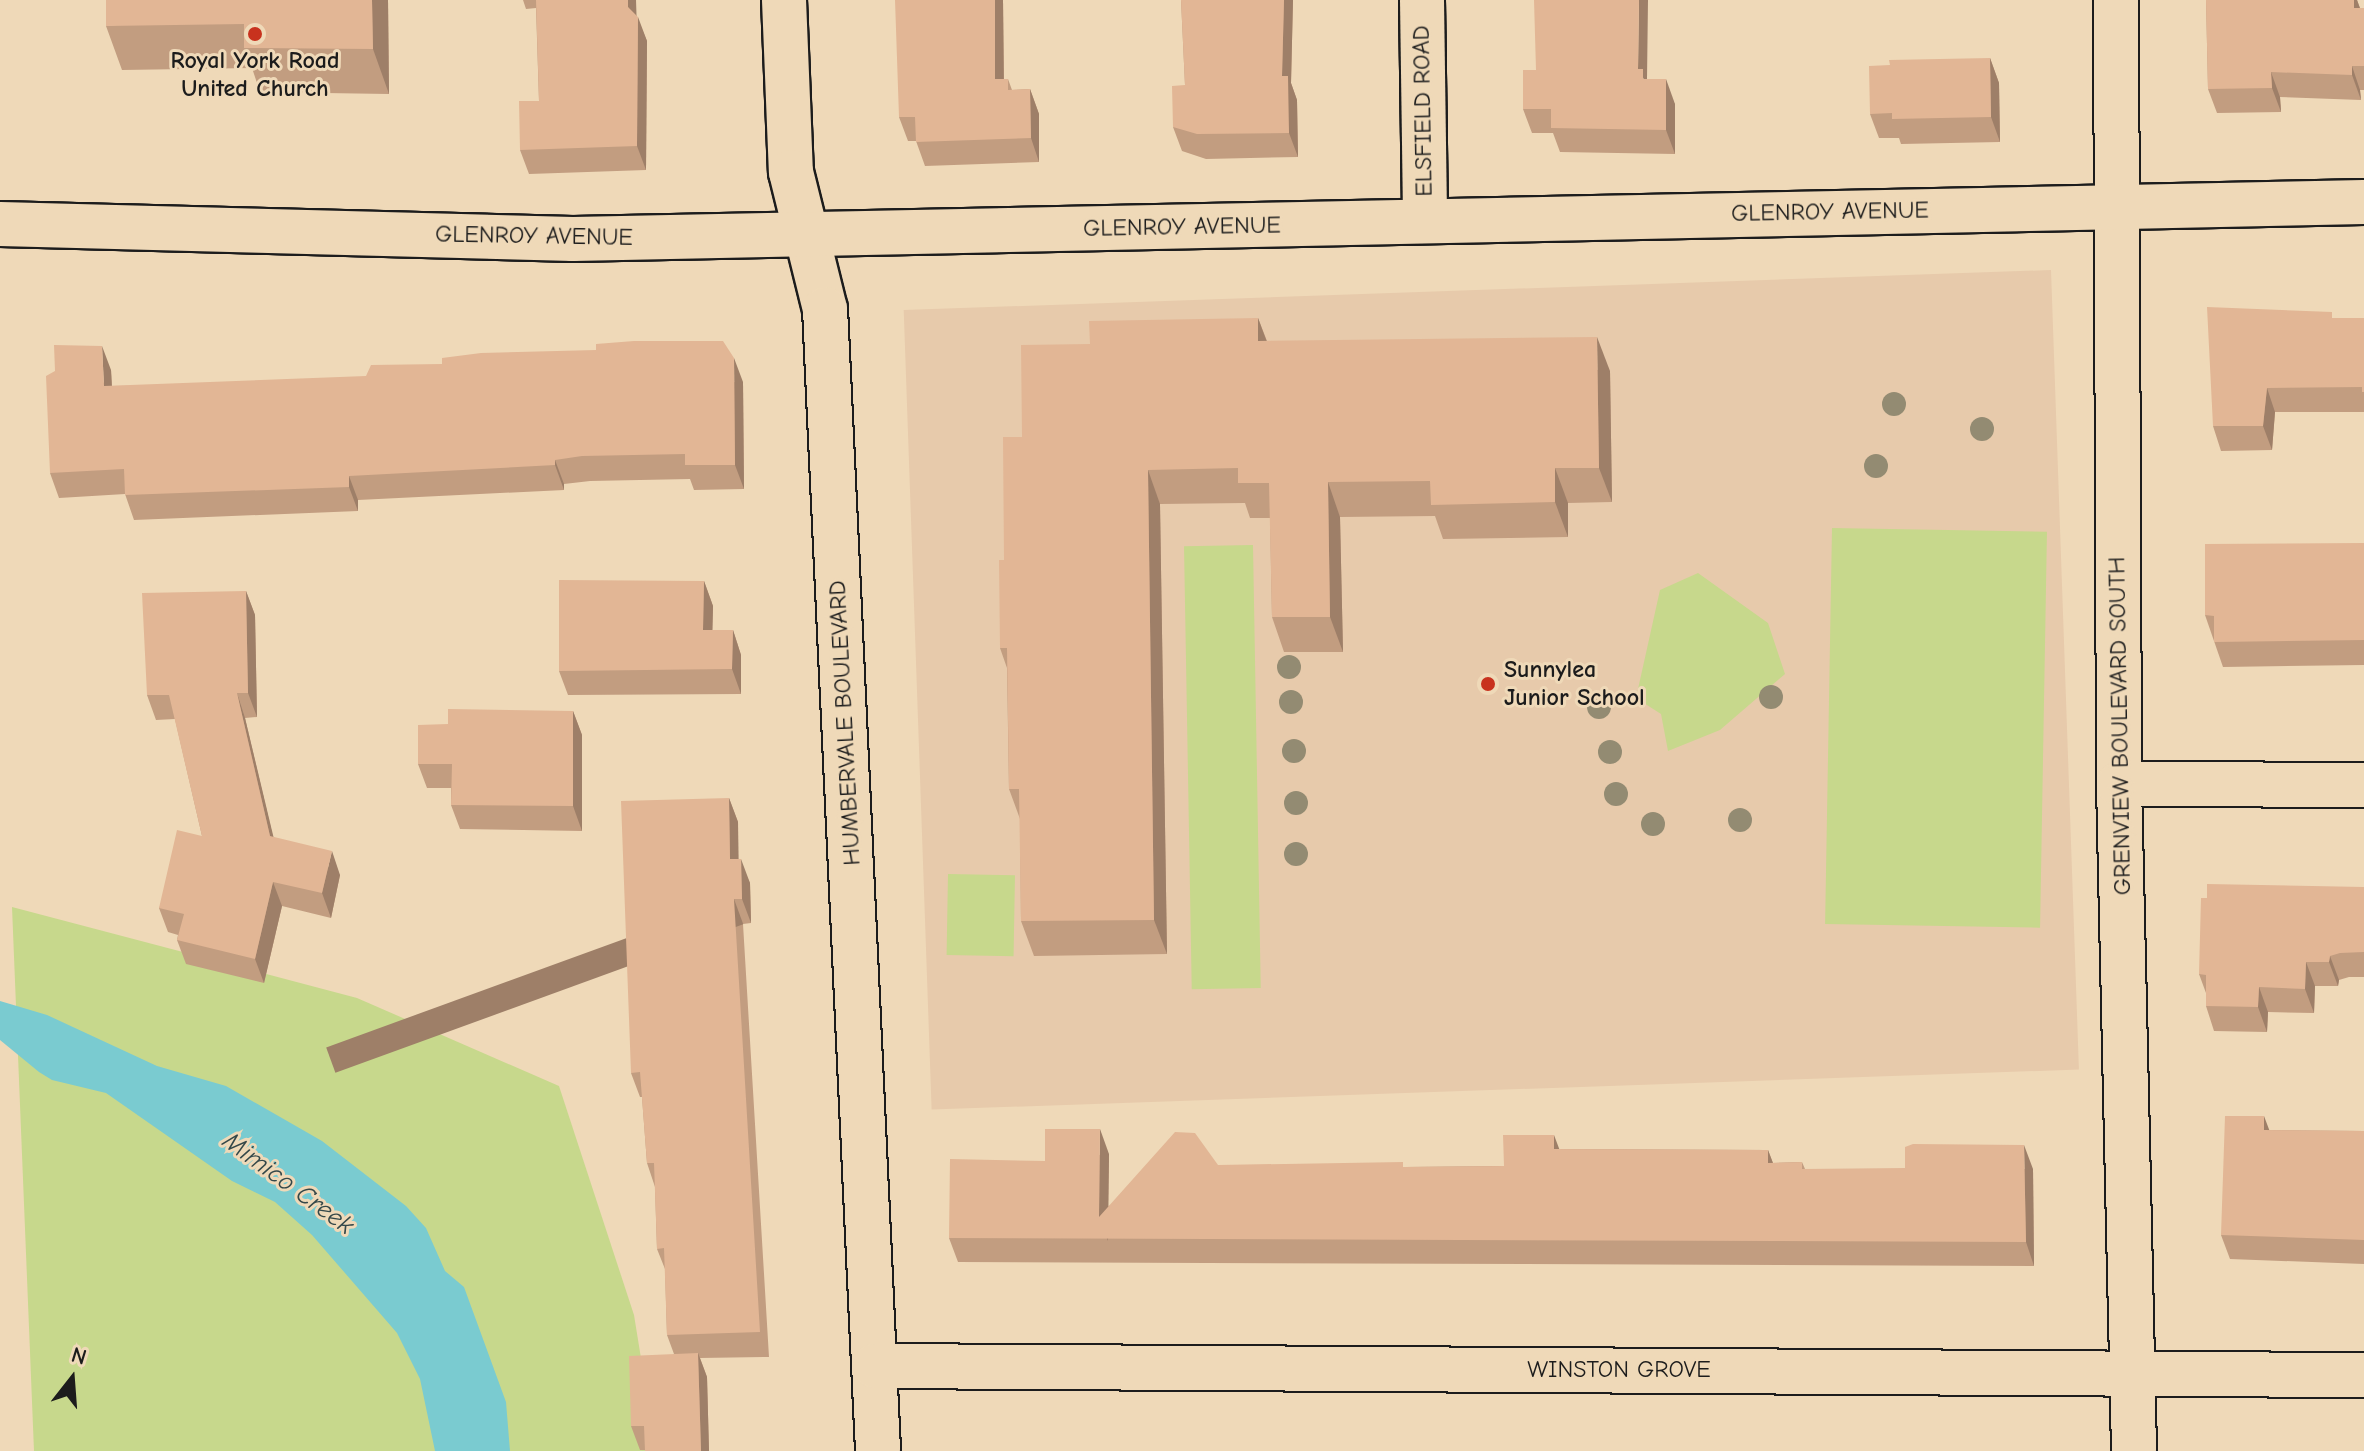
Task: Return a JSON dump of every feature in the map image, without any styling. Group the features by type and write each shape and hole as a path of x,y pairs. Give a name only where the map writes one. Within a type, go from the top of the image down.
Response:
{"street":[{"name":"HUMBERVALE BOULEVARD","path":"784,0 791,172 825,309 878,1451"},
{"name":"ELSFIELD ROAD","path":"1422,0 1425,221"},
{"name":"GRENVIEW BOULEVARD SOUTH","path":"2116,0 2119,784 2134,1451"},
{"name":"GLENROY AVENUE","path":"0,224 573,239 2364,202"},
{"path":"2119,784 2364,785"},
{"name":"WINSTON GROVE","path":"875,1366 2364,1375"}],"shaded area":[{"name":"Sunnylea Junior School","path":"2051,270 2079,1070 932,1110 904,310"}],"green space":[{"path":"1832,528 2047,532 2040,928 1825,924"},
{"path":"1253,545 1261,988 1192,989 1184,546"},
{"path":"1698,573 1768,623 1785,674 1720,730 1668,751 1661,714 1636,698 1660,590"},
{"path":"948,874 1015,875 1014,956 947,955"},
{"path":"12,907 357,998 559,1086 634,1315 656,1451 34,1451"}],"water":[{"name":"Mimico Creek","path":"0,1001 47,1015 157,1066 226,1086 322,1141 406,1206 426,1228 445,1271 464,1287 506,1402 510,1451 435,1451 420,1379 397,1333 312,1235 275,1202 232,1181 106,1093 52,1080 39,1072 0,1040"}],"building":[{"path":"106,0 372,0 373,49 244,48 244,24 106,26"},
{"path":"536,0 628,0 628,7 638,17 637,146 520,150 519,101 539,101"},
{"path":"895,0 995,0 995,79 1008,79 1008,90 1030,89 1031,138 916,142 915,117 899,117"},
{"path":"1181,0 1284,0 1282,76 1288,76 1289,133 1197,134 1173,127 1172,86 1185,85"},
{"path":"1534,0 1639,0 1638,69 1643,69 1643,79 1666,79 1666,130 1551,128 1551,109 1523,109 1523,70 1536,70"},
{"path":"2206,0 2354,0 2354,8 2364,8 2364,66 2352,66 2352,75 2271,72 2272,88 2208,89"},
{"path":"1990,58 1991,117 1892,119 1892,113 1870,114 1869,66 1890,65 1889,60"},
{"path":"2207,307 2332,312 2332,318 2364,318 2364,392 2362,387 2267,388 2263,426 2213,426"},
{"path":"1258,318 1258,341 1597,337 1599,468 1555,468 1555,502 1431,505 1430,481 1328,482 1330,617 1272,617 1269,483 1238,483 1238,468 1148,470 1154,920 1021,921 1019,789 1009,789 1007,648 1000,648 999,560 1004,560 1003,437 1022,437 1021,345 1090,344 1089,321"},
{"path":"723,341 734,358 735,465 685,465 685,454 582,456 555,460 555,465 349,476 349,487 125,495 124,469 50,473 46,376 55,371 54,345 102,346 104,386 366,376 371,365 442,364 442,358 481,353 596,350 596,344"},
{"path":"2364,543 2364,640 2214,642 2214,616 2205,615 2205,544"},
{"path":"559,580 704,581 703,630 733,630 732,669 559,671"},
{"path":"246,591 248,693 237,693 270,836 332,851 322,893 273,882 255,959 177,940 184,914 159,908 177,830 202,836 169,695 147,695 142,593"},
{"path":"448,709 573,711 573,806 451,805 452,764 418,764 418,725 448,724"},
{"path":"729,798 730,859 741,859 742,899 734,899 760,1332 667,1335 664,1248 657,1249 654,1163 647,1163 640,1072 631,1073 621,801"},
{"path":"2207,884 2364,887 2364,952 2340,953 2330,956 2329,962 2306,962 2305,989 2259,987 2258,1007 2206,1006 2206,975 2199,974 2201,898 2207,898"},
{"path":"2225,1116 2264,1116 2264,1130 2364,1131 2364,1240 2221,1235"},
{"path":"1045,1129 1100,1129 1099,1217 1175,1132 1195,1133 1218,1165 1403,1162 1403,1167 1504,1166 1503,1135 1554,1135 1554,1149 1768,1150 1768,1163 1802,1162 1802,1169 1905,1168 1905,1147 1913,1144 2024,1145 2026,1242 949,1238 950,1159 1045,1161"},
{"path":"698,1353 701,1451 645,1451 644,1426 631,1426 629,1356"}],"place":[{"name":"Royal York Road United Church","path":"255,34"},
{"name":"Sunnylea Junior School","path":"1488,684"}]}
